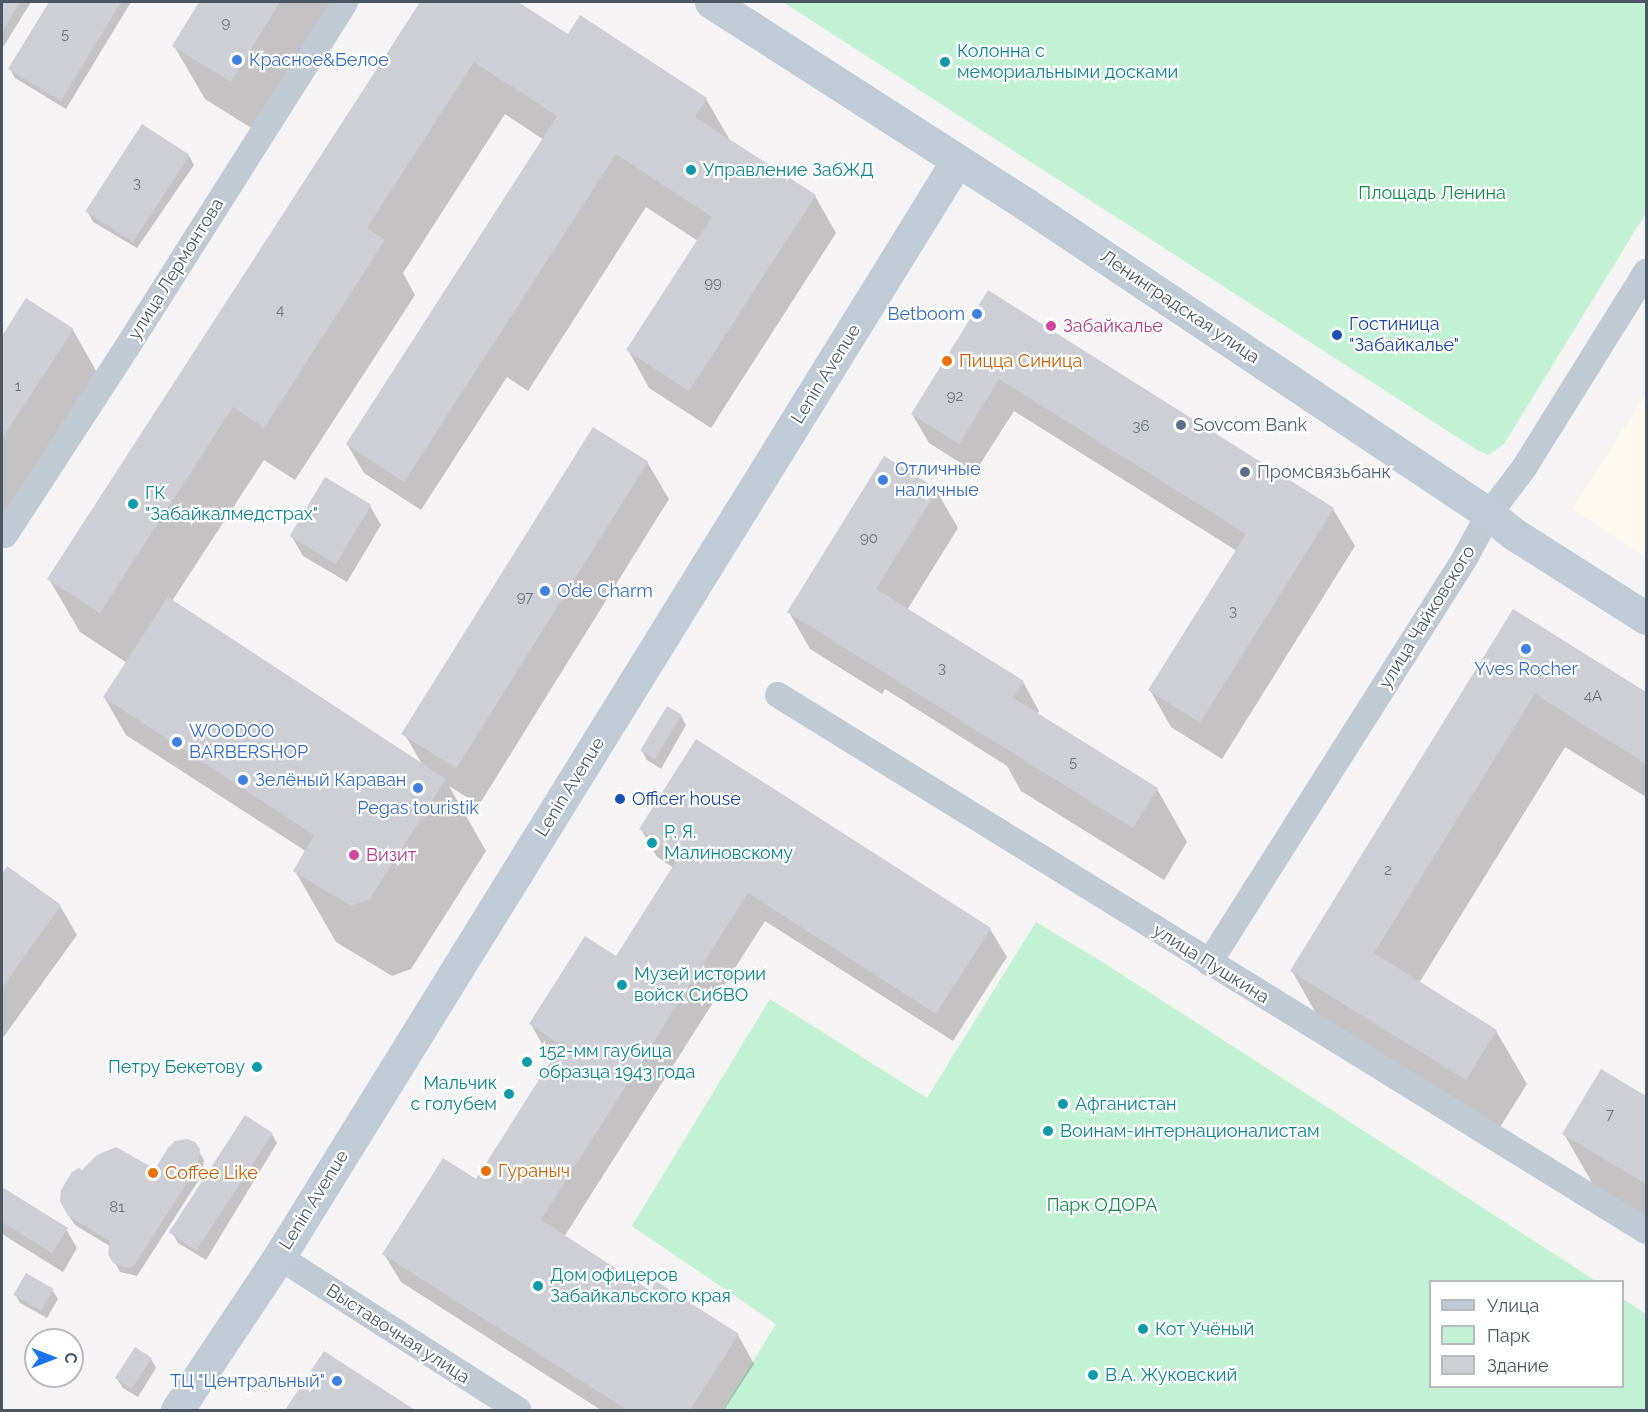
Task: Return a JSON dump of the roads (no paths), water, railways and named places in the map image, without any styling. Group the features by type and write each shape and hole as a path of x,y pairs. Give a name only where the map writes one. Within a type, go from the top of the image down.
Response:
{"main road":[{"name":"Ленинградская улица","path":"711,2 957,160 1489,514 1514,534 1647,618"},
{"name":"Lenin Avenue","path":"177,1410 279,1257 957,160"}],"street":[{"name":"улица Лермонтова","path":"5,536 345,2"},
{"name":"улица Чайковского","path":"1209,963 1460,566 1489,514 1524,468 1647,272"},
{"name":"улица Пушкина","path":"778,695 1647,1232"},
{"name":"Выставочная улица","path":"279,1257 518,1410"}],"place":[{"name":"Красное&Белое","path":"237,60"},
{"name":"Колонна с мемориальными досками","path":"945,62"},
{"name":"Управление ЗабЖД","path":"691,170"},
{"name":"Betboom","path":"977,314"},
{"name":"Забайкалье","path":"1051,326"},
{"name":"Гостиница \"Забайкалье\"","path":"1337,335"},
{"name":"Пицца Синица","path":"947,361"},
{"name":"Sovcom Bank","path":"1181,425"},
{"name":"Промсвязьбанк","path":"1245,472"},
{"name":"Отличные наличные","path":"883,480"},
{"name":"ГК \"Забайкалмедстрах\"","path":"133,504"},
{"name":"O’de Charm","path":"545,591"},
{"name":"Yves Rocher","path":"1526,649"},
{"name":"WOODOO BARBERSHOP","path":"177,742"},
{"name":"Зелёный Караван","path":"243,780"},
{"name":"Pegas touristik","path":"418,788"},
{"name":"Officer house","path":"620,799"},
{"name":"Р. Я. Малиновскому","path":"652,843"},
{"name":"Визит","path":"354,855"},
{"name":"Музей истории войск СибВО","path":"622,985"},
{"name":"152-мм гаубица образца 1943 года","path":"527,1062"},
{"name":"Петру Бекетову","path":"257,1067"},
{"name":"Мальчик с голубем","path":"509,1094"},
{"name":"Афганистан","path":"1063,1104"},
{"name":"Воинам-интернационалистам","path":"1048,1131"},
{"name":"Гураныч","path":"486,1171"},
{"name":"Coffee Like","path":"153,1173"},
{"name":"Дом офицеров Забайкальского края","path":"538,1286"},
{"name":"Кот Учёный","path":"1143,1329"},
{"name":"В.А. Жуковский","path":"1093,1375"},
{"name":"ТЦ \"Центральный\"","path":"337,1381"}],"park label":[{"name":"Площадь Ленина","path":"1432,193"},
{"name":"Парк ОДОРА","path":"1102,1205"}]}
